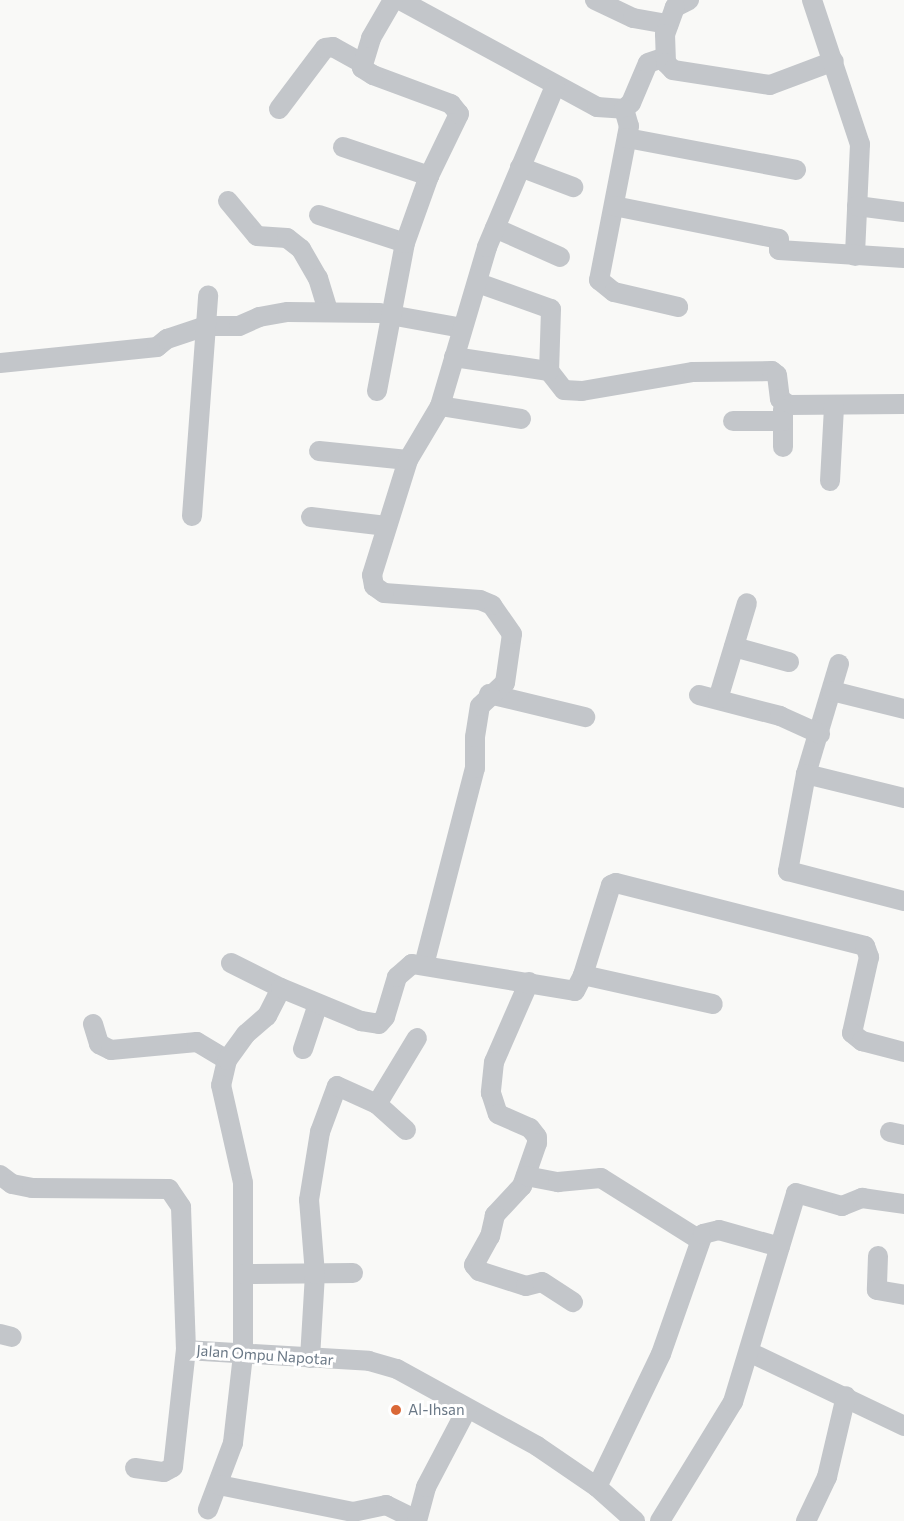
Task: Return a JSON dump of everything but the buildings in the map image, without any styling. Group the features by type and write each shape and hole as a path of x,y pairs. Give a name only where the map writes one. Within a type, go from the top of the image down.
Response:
{"street":[{"path":"362,63 393,0"},
{"path":"400,0 597,107 624,109 631,103 648,63 665,57"},
{"path":"595,0 633,18 668,24"},
{"path":"689,0 675,7 668,24 665,57 667,65 675,71 754,85 770,85 834,61"},
{"path":"812,0 860,144 855,256"},
{"path":"279,109 326,48 333,47 362,63 365,72 457,108 458,120 429,176 405,243 389,315 377,391"},
{"path":"424,965 475,768 475,737 480,706 489,694 505,683 512,634 504,619 492,605 480,600 393,594 377,589 372,575 408,460 440,406 462,328 495,228 555,86"},
{"path":"624,109 629,122 627,138 599,280 614,292 678,307"},
{"path":"627,138 796,170"},
{"path":"343,147 429,176"},
{"path":"520,166 573,187"},
{"path":"228,201 257,236 287,238 301,249 318,278 328,311"},
{"path":"614,206 779,239 779,250 904,258"},
{"path":"857,206 904,212"},
{"path":"319,215 405,243"},
{"path":"495,228 560,257"},
{"path":"478,283 551,309 549,371 564,390 571,392 693,372 774,372 783,412 783,447"},
{"path":"192,516 208,296"},
{"path":"0,363 157,347 167,339 206,326 239,326 260,317 328,311 389,315 462,328"},
{"path":"454,357 549,371"},
{"path":"733,421 834,406 904,404"},
{"path":"440,406 521,419"},
{"path":"830,481 834,406"},
{"path":"319,451 408,460"},
{"path":"311,517 386,526"},
{"path":"747,603 734,646 709,697 780,716 820,734"},
{"path":"734,646 789,662"},
{"path":"839,664 820,734 806,774 788,871 904,901"},
{"path":"832,691 904,709"},
{"path":"489,694 585,717"},
{"path":"806,774 904,798"},
{"path":"231,963 318,1004 361,1021 379,1024 385,1017 400,971 412,964 575,991 583,975 611,885 624,885 865,946 869,957 852,1033 862,1041 904,1052"},
{"path":"583,975 713,1004"},
{"path":"529,982 501,1042 490,1079 498,1114 530,1128 537,1137 526,1176 518,1194 495,1215 490,1236 474,1267 525,1286 541,1281 573,1302"},
{"path":"208,1509 233,1443 243,1355 243,1183 221,1085 226,1060 246,1034 267,1016 281,988"},
{"path":"303,1049 318,1004"},
{"path":"93,1024 99,1044 111,1050 197,1042 226,1060"},
{"path":"377,1104 417,1038"},
{"path":"310,1358 315,1274 309,1200 324,1117 338,1086 377,1104 406,1130"},
{"name":"Jalan Ompu Napotar","path":"0,1175 12,1184 32,1188 154,1186 173,1192 181,1207 186,1350 385,1364 537,1446 597,1487 635,1521"},
{"path":"526,1176 558,1182 601,1178 700,1240"},
{"path":"660,1521 733,1402 797,1192 842,1206 862,1198 904,1204"},
{"path":"597,1487 661,1354 700,1240 709,1230 719,1230 780,1247"},
{"path":"878,1256 877,1290 904,1295"},
{"path":"244,1274 353,1273"},
{"path":"135,1468 164,1472 173,1467 186,1350"},
{"path":"749,1352 846,1396 904,1426"},
{"path":"806,1521 829,1470 846,1396"},
{"path":"219,1485 353,1512 386,1505 417,1521 426,1487 467,1409"}],"place":[{"name":"Al-Ihsan","path":"396,1410"}]}
